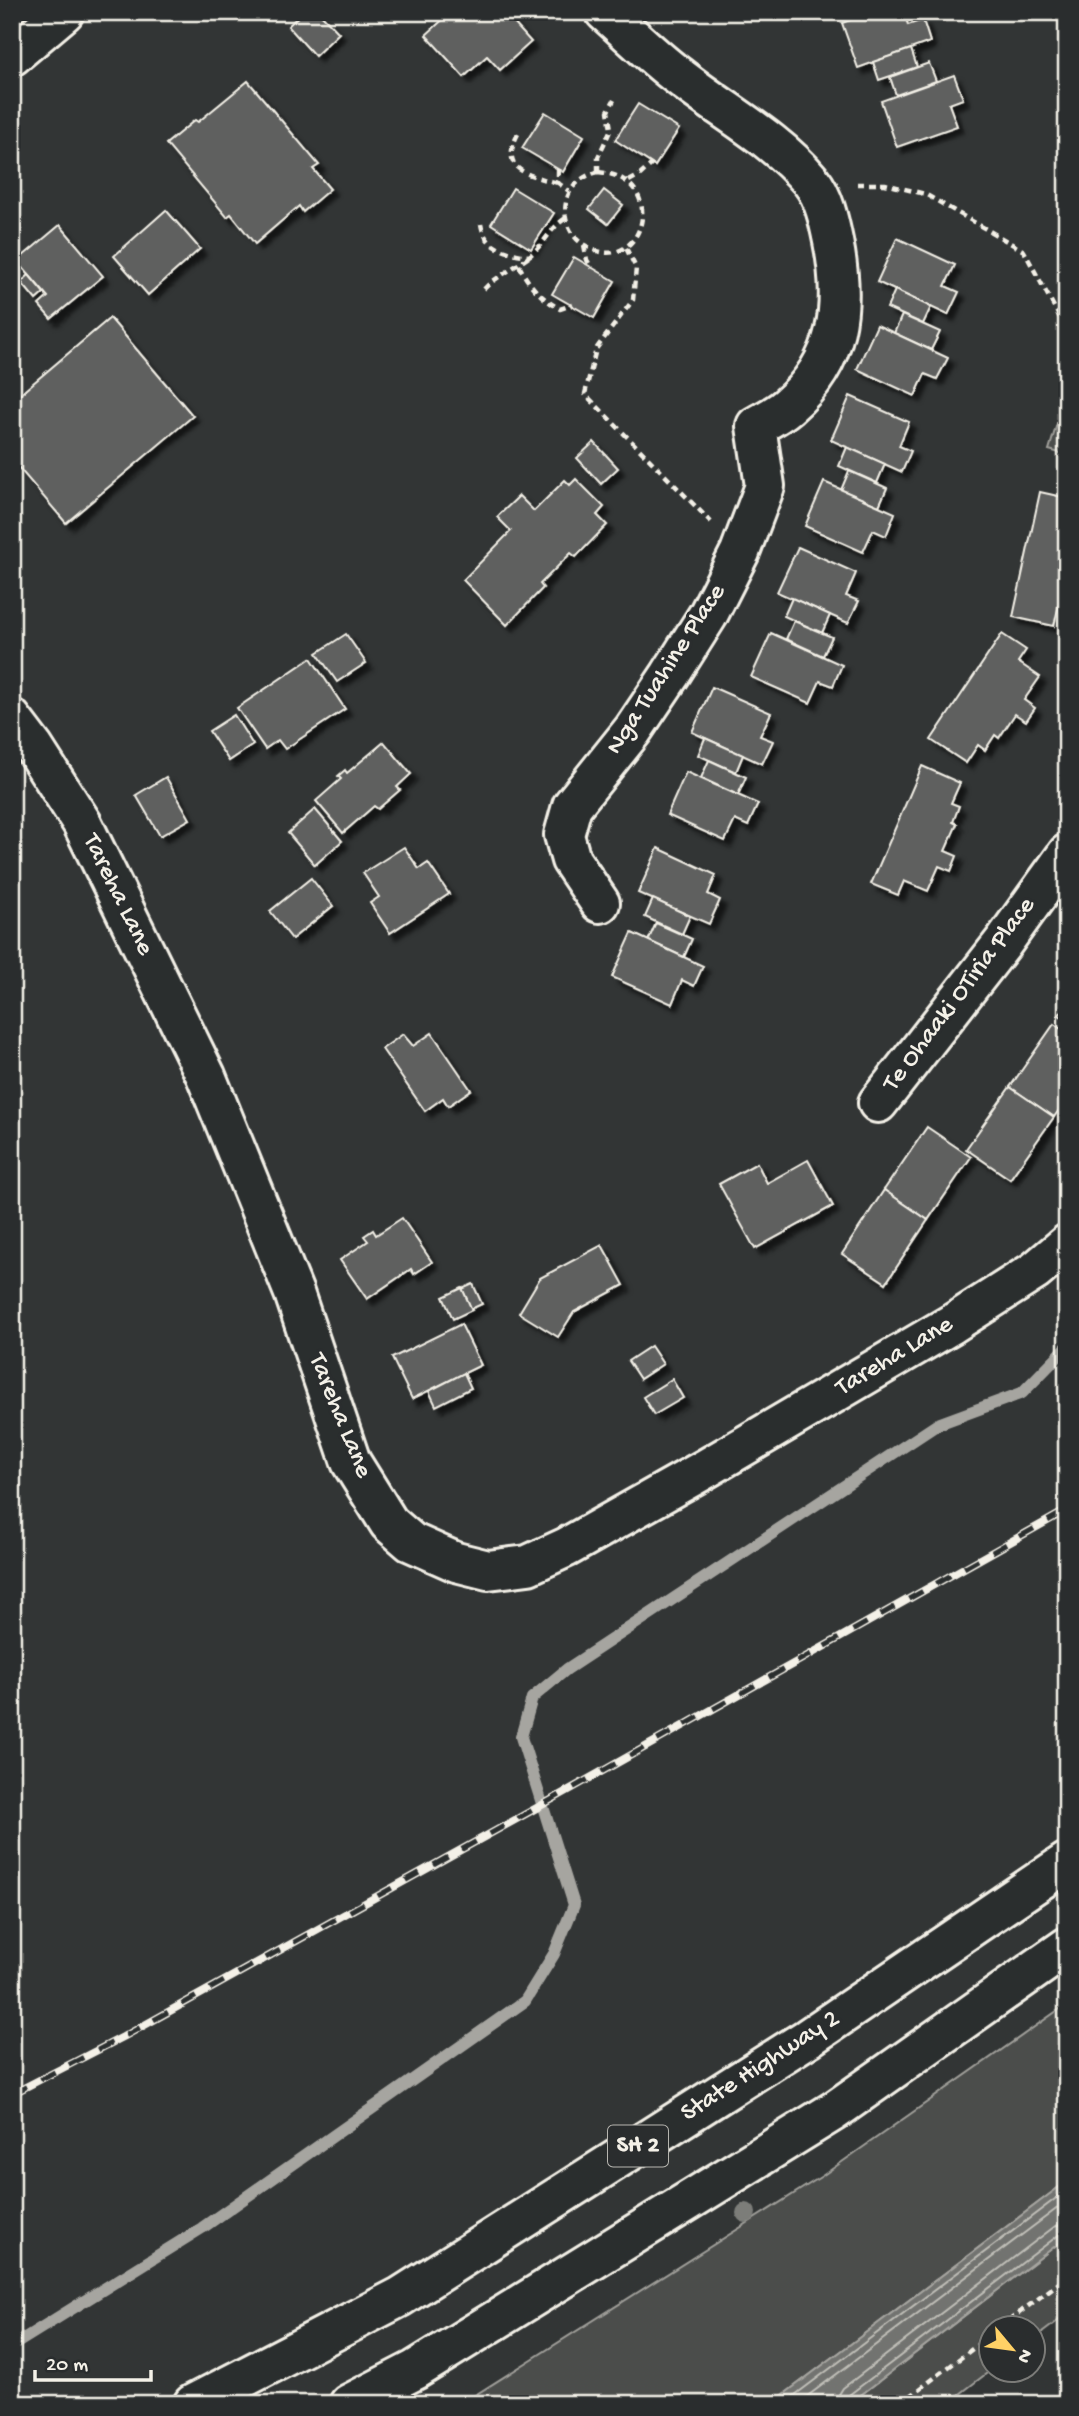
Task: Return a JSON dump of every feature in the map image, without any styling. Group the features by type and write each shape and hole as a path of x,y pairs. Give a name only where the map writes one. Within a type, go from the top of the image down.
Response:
{"main road":[{"path":"12,55 64,12"},
{"name":"Nga Tuahine Place","path":"600,903 571,860 564,835 572,806 633,730 708,615 740,552 765,486 757,426 788,407 815,376 836,334 840,302 838,264 827,214 814,184 788,155 677,75 605,12"},
{"name":"Tareha Lane","path":"12,719 82,823 206,1076 293,1293 351,1462 389,1523 411,1542 456,1562 488,1570 528,1565 567,1547 707,1468 940,1331 1035,1271 1067,1244"},
{"name":"Te Ohaaki OTiria Place","path":"878,1102 1003,943 1067,854"},
{"name":"State Highway 2","path":"193,2404 400,2297 807,2038 1067,1862"},
{"path":"349,2404 415,2370 834,2111 1067,1947"}],"path":[{"path":"598,172 598,157 611,130 608,111 614,100"},
{"path":"518,134 510,155 516,165 528,174 558,183 569,191"},
{"path":"629,181 640,176 652,164"},
{"path":"558,169 558,183"},
{"path":"598,172 620,176 629,181 642,204 643,217 634,241 626,248 598,252 575,238 566,218 569,191 580,179 598,172"},
{"path":"814,184 885,184 925,194 1024,251 1067,331"},
{"path":"484,289 537,250 556,225 566,218"},
{"path":"481,225 482,235 490,244 514,254 529,256"},
{"path":"584,245 585,255 592,268"},
{"path":"626,248 636,268 633,300 596,349 585,394 740,552"},
{"path":"519,265 524,277 547,301 560,309 572,305"},
{"path":"1019,2314 1067,2277"},
{"path":"900,2404 978,2345"}],"shaded area":[{"path":"1059,417 1067,419 1067,455 1049,450"},
{"path":"1067,2004 1067,2181 771,2404 461,2404 822,2176"},
{"path":"1067,2237 1067,2314 1048,2328 1048,2314 978,2314 978,2380 947,2404 849,2404"}],"water":[{"path":"1067,2181 1067,2237 849,2404 771,2404"}],"building":[{"path":"303,12 319,12 339,33 315,56 288,26"},
{"path":"451,12 504,12 531,42 500,70 487,56 464,77 426,35"},
{"path":"871,12 904,12 908,25 923,20 930,42 858,68 842,23"},
{"path":"911,49 917,67 879,80 873,62"},
{"path":"929,63 936,81 896,95 890,77"},
{"path":"954,75 963,99 949,104 957,126 897,147 881,101"},
{"path":"248,81 319,165 313,169 330,189 303,212 299,206 255,244 231,214 227,217 166,144"},
{"path":"638,104 679,129 655,166 615,140"},
{"path":"545,112 584,136 563,172 522,148"},
{"path":"513,188 554,213 531,249 491,224"},
{"path":"604,190 623,205 608,224 589,209"},
{"path":"166,210 200,249 148,295 114,256"},
{"path":"60,225 103,276 51,319 39,305 48,297 17,261"},
{"path":"897,238 955,265 945,286 959,292 948,315 877,282"},
{"path":"574,257 615,281 594,318 552,294"},
{"path":"29,275 44,293 36,300 21,282"},
{"path":"895,290 931,307 923,324 887,308"},
{"path":"902,315 940,332 931,350 894,333"},
{"path":"110,318 193,416 66,523 12,460 12,401"},
{"path":"877,325 948,358 937,379 925,374 915,396 857,369"},
{"path":"850,396 909,422 899,446 911,451 902,472 831,440"},
{"path":"594,442 618,468 601,484 577,458"},
{"path":"847,447 885,464 877,483 839,466"},
{"path":"849,471 887,488 879,506 841,490"},
{"path":"576,479 604,507 597,515 607,525 576,557 571,553 540,584 543,588 507,625 463,580 511,531 497,517 519,496 534,511 565,480 570,485"},
{"path":"824,482 895,513 886,536 873,530 863,552 805,526"},
{"path":"1040,492 1067,498 1067,605 1059,604 1054,626 1013,617"},
{"path":"798,547 856,573 846,596 859,601 848,623 777,592"},
{"path":"792,598 830,615 822,633 784,616"},
{"path":"794,621 832,637 823,656 786,639"},
{"path":"771,633 842,665 833,686 820,681 810,703 751,677"},
{"path":"346,634 366,663 337,682 317,653"},
{"path":"1002,634 1026,650 1018,662 1040,677 1024,700 1035,708 1026,721 1015,714 999,738 995,735 985,750 978,745 966,763 931,740"},
{"path":"311,658 345,709 285,749 278,740 265,749 237,708"},
{"path":"712,687 771,713 760,736 773,741 762,764 692,732"},
{"path":"234,715 253,745 229,761 209,731"},
{"path":"705,738 743,755 736,772 698,755"},
{"path":"384,742 411,774 397,787 400,790 378,809 374,806 343,833 316,801 341,779 338,776 345,770 347,773"},
{"path":"709,760 746,777 738,795 701,778"},
{"path":"922,766 960,783 951,803 959,806 953,822 957,824 945,851 957,856 951,871 939,866 928,891 904,881 898,895 871,884"},
{"path":"686,772 758,804 748,826 735,820 725,841 667,815"},
{"path":"166,777 190,819 160,836 136,795"},
{"path":"315,809 342,841 315,865 288,833"},
{"path":"404,847 419,869 428,863 449,894 390,933 370,903 379,897 363,873"},
{"path":"658,848 716,875 708,894 720,900 709,924 638,893"},
{"path":"311,878 333,906 292,939 270,911"},
{"path":"653,899 690,916 682,934 645,917"},
{"path":"656,923 692,939 684,957 648,941"},
{"path":"632,933 703,966 694,986 682,980 672,1004 612,977"},
{"path":"1067,1003 1067,1020 1059,1015"},
{"path":"1054,1024 1067,1033 1067,1099 1054,1117 1010,1087"},
{"path":"432,1033 471,1090 448,1106 443,1098 425,1111 382,1049 403,1034 413,1046"},
{"path":"1010,1087 1054,1117 1010,1179 966,1149"},
{"path":"927,1127 971,1157 928,1220 884,1190"},
{"path":"808,1160 833,1206 755,1249 719,1184 757,1163 767,1183"},
{"path":"884,1190 928,1220 886,1283 842,1254"},
{"path":"402,1218 432,1262 414,1274 411,1269 367,1299 340,1260 368,1241 364,1236 373,1230 376,1235"},
{"path":"602,1245 624,1285 574,1312 558,1337 519,1313 540,1278"},
{"path":"473,1284 482,1304 471,1309 462,1289"},
{"path":"462,1288 472,1310 453,1319 443,1297"},
{"path":"461,1324 481,1365 412,1399 392,1358"},
{"path":"651,1346 663,1364 640,1379 628,1361"},
{"path":"464,1373 471,1388 436,1406 429,1391"},
{"path":"672,1379 683,1398 654,1415 643,1397"}],"waterway":[{"path":"12,2346 202,2228 525,2001 554,1954 574,1905 521,1737 532,1698 567,1669 938,1424 1022,1393 1067,1347"}],"railway":[{"path":"12,2094 123,2037 1067,1510"}]}
